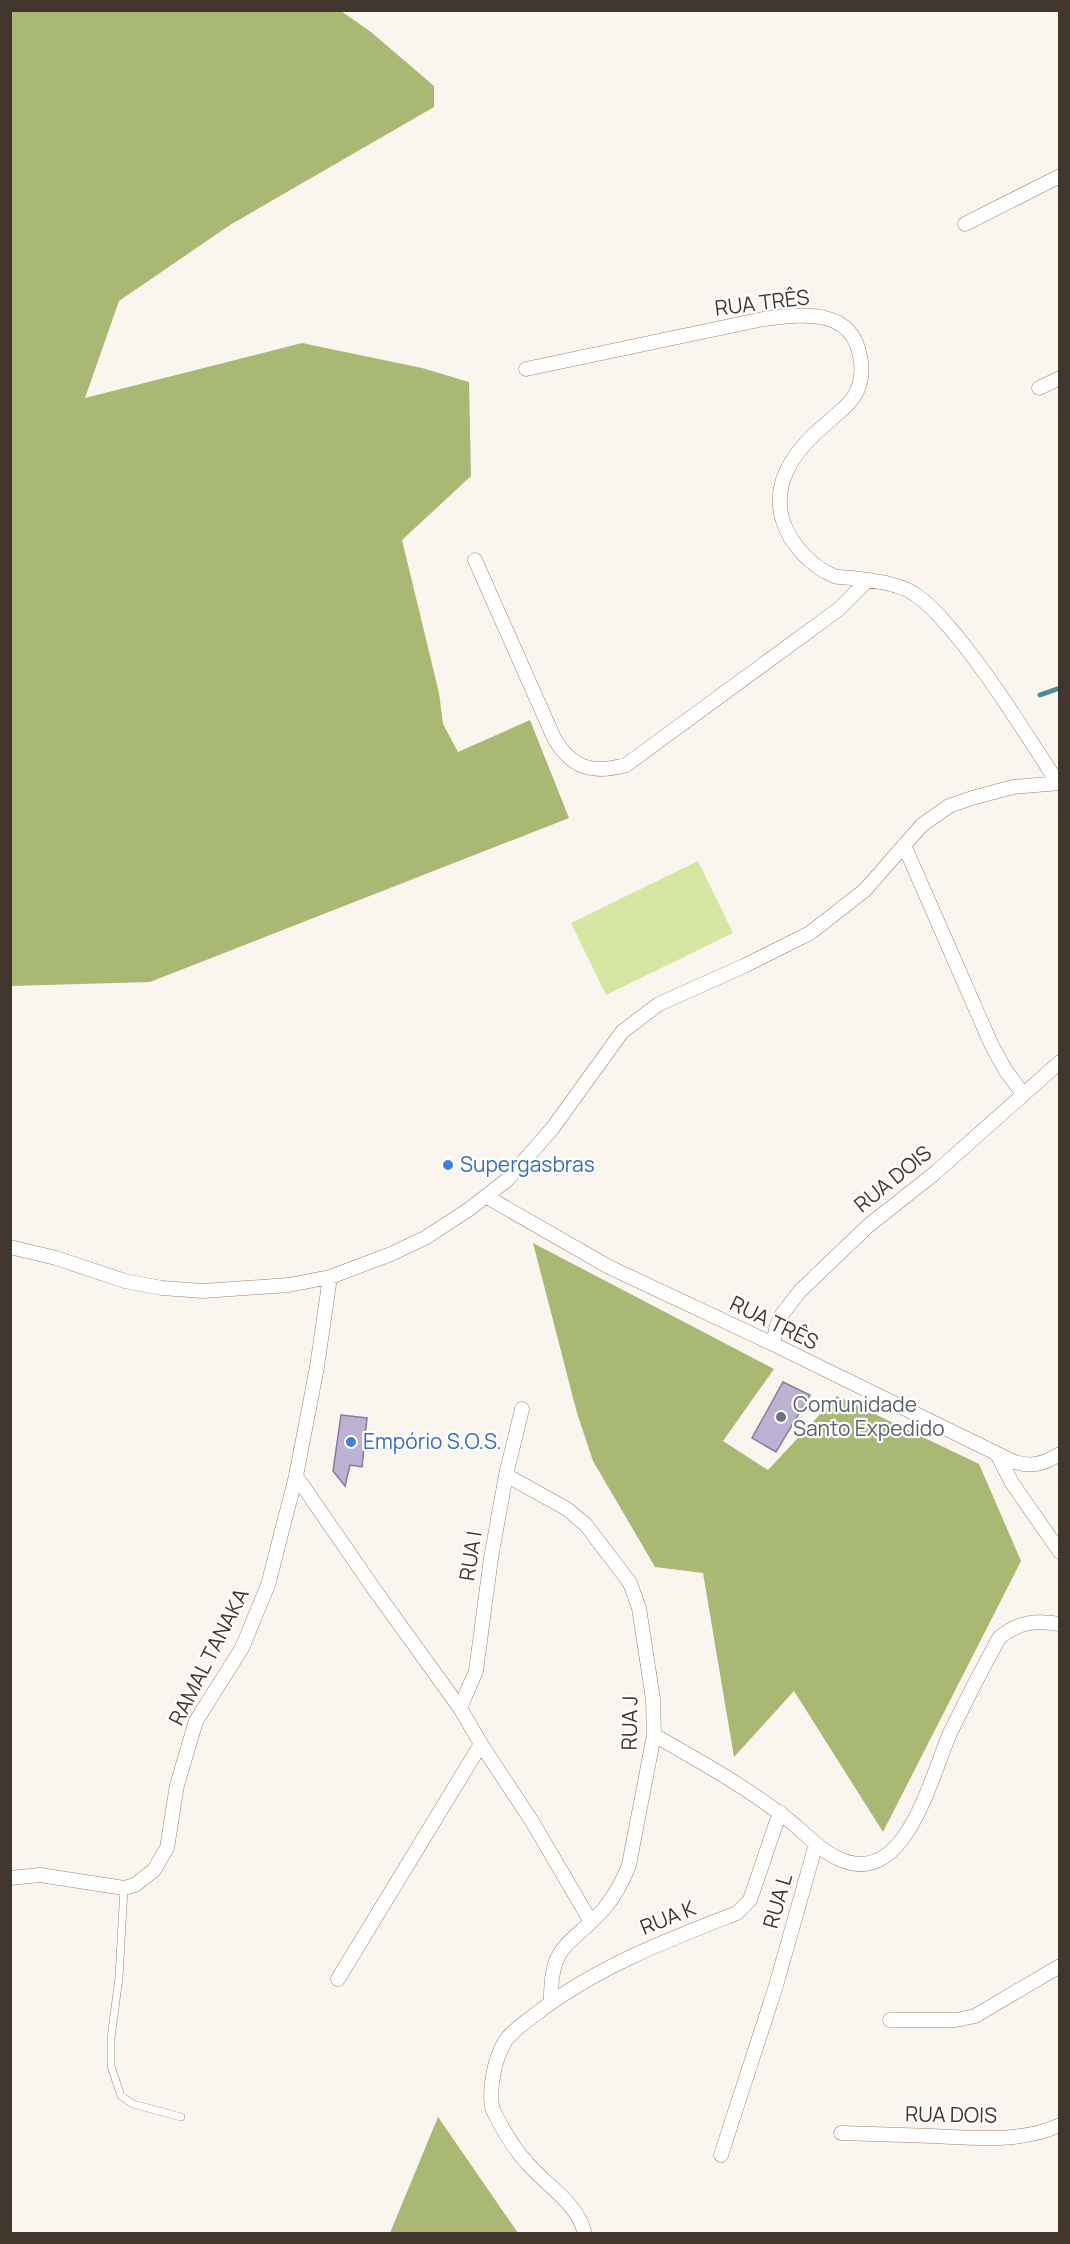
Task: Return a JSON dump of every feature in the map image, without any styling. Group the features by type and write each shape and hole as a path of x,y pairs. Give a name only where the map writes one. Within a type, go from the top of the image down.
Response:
{"street":[{"path":"965,224 1059,176"},
{"name":"RUA TRÊS","path":"526,369 763,319 796,315 820,316 836,322 849,331 858,347 862,367 861,383 854,398 817,431 792,459 781,481 779,499 787,531 792,541 808,559 834,576 898,585 920,597 935,610 975,658 1059,783"},
{"path":"1039,388 1059,378"},
{"path":"475,560 554,738 563,753 575,762 591,769 607,770 626,765 838,609 868,580"},
{"path":"10,1247 56,1258 125,1281 162,1288 203,1291 289,1286 330,1277 366,1265 425,1238 487,1197 513,1174 552,1129 622,1032 659,1004 810,933 865,890 922,825 949,806 1013,788 1059,783"},
{"path":"904,845 993,1046 1006,1071 1023,1094"},
{"name":"RUA DOIS","path":"773,1344 777,1325 783,1313 800,1291 868,1226 935,1173 1059,1062"},
{"name":"RUA TRÊS","path":"487,1197 609,1267 773,1344 997,1454 1028,1466 1036,1466 1055,1457"},
{"name":"RAMAL TANAKA","path":"124,1888 135,1885 154,1870 167,1848 177,1785 196,1721 242,1648 258,1613 278,1551 296,1476 317,1367 330,1277"},
{"name":"RUA I","path":"460,1708 476,1671 491,1558 506,1475 522,1409"},
{"path":"997,1454 1012,1483 1059,1552"},
{"name":"RUA J","path":"506,1475 567,1509 586,1525 630,1583 639,1608 653,1699 654,1735 629,1866 623,1880 604,1908 565,1945 554,1963 550,1988 551,2003"},
{"path":"296,1476 460,1708 533,1823 591,1922"},
{"path":"654,1735 749,1791 780,1812 816,1844 835,1857 852,1863 868,1863 880,1858 900,1844 916,1819 951,1732 999,1638 1009,1630 1025,1623 1041,1621 1059,1624"},
{"path":"338,1979 481,1744"},
{"name":"RUA K","path":"585,2234 571,2206 529,2165 511,2143 493,2111 491,2091 498,2056 507,2039 523,2024 604,1969 647,1948 737,1913 750,1900 780,1812"},
{"name":"RUA L","path":"721,2155 775,1989 816,1844"},
{"path":"10,1878 40,1875 124,1888"},
{"path":"890,2020 956,2020 975,2016 1059,1966"},
{"name":"RUA DOIS","path":"841,2133 969,2138 1011,2137 1032,2135 1059,2125"}],"lane":[{"path":"124,1888 119,1977 111,2039 111,2066 121,2096 133,2104 181,2116"}],"green space":[{"path":"10,11 341,11 371,32 434,86 434,107 230,225 119,301 85,398 302,343 422,368 469,382 471,476 402,540 439,693 443,724 458,752 530,720 569,818 150,982 11,986"},
{"path":"698,861 733,933 606,995 571,923"},
{"path":"533,1243 774,1369 723,1441 768,1470 837,1396 979,1464 1021,1561 883,1832 794,1691 734,1757 703,1573 655,1567 593,1461 577,1413"},
{"path":"438,2117 518,2233 390,2233"}],"building":[{"name":"Comunidade Santo Expedido","path":"783,1382 810,1395 776,1452 752,1438"},
{"name":"Empório S.O.S.","path":"341,1415 367,1418 362,1467 350,1465 345,1486 333,1471"}],"waterway":[{"path":"1040,695 1060,688"}],"place":[{"name":"Supergasbras","path":"448,1165"},
{"name":"Comunidade Santo Expedido","path":"781,1417"},
{"name":"Empório S.O.S.","path":"351,1442"}]}
